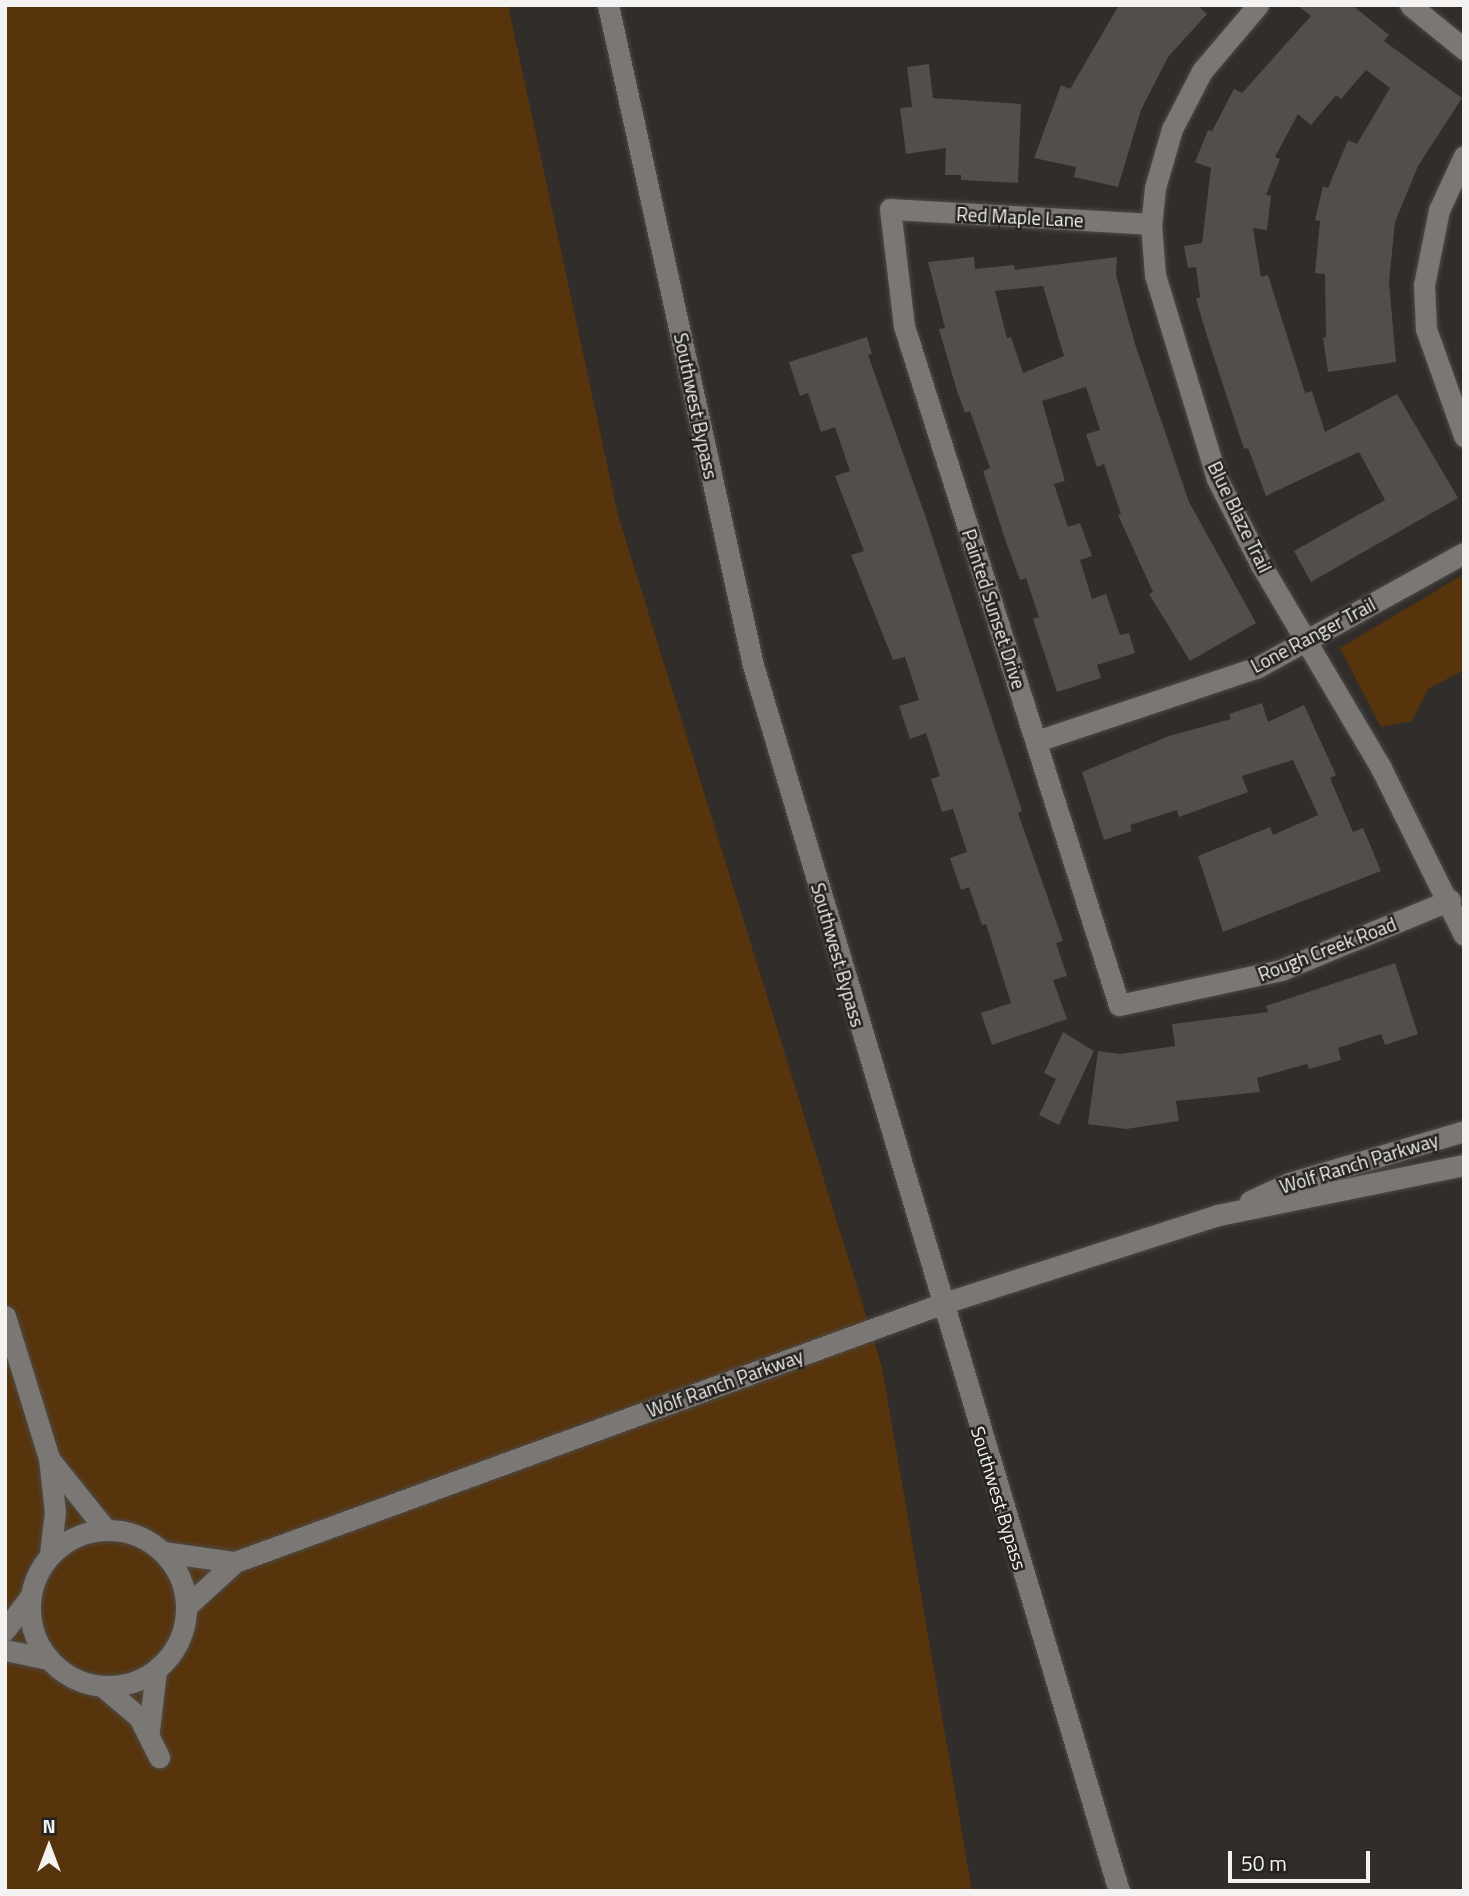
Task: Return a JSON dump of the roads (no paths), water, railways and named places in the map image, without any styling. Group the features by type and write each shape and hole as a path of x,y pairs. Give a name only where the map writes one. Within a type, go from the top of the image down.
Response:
{"street":[{"name":"Southwest Bypass","path":"608,5 753,665 941,1304 1119,1891"},
{"name":"Blue Blaze Trail","path":"1258,5 1202,71 1181,106 1158,172 1151,225 1155,275 1217,479 1261,565 1307,638 1450,900 1464,934"},
{"path":"1410,5 1464,49"},
{"path":"1464,156 1439,210 1424,285 1428,339 1464,436"},
{"name":"Red Maple Lane","path":"890,209 1151,225"},
{"name":"Painted Sunset Drive","path":"890,209 904,326 1119,1006"},
{"name":"Lone Ranger Trail","path":"1037,741 1246,672 1464,553"},
{"name":"Rough Creek Road","path":"1119,1006 1281,970 1450,900"},
{"name":"Wolf Ranch Parkway","path":"1218,1215 1289,1183 1464,1131"},
{"name":"Wolf Ranch Parkway","path":"186,1606 235,1562 941,1304 1218,1215 1464,1165"},
{"path":"5,1316 13,1365 49,1458 55,1512 50,1554"},
{"path":"49,1458 106,1530"},
{"path":"5,1630 30,1597 40,1567 50,1554 70,1539 106,1530 127,1532 163,1552 183,1584 186,1606 179,1643 156,1670 133,1683 102,1686"},
{"name":"Wolf Ranch Parkway","path":"163,1552 235,1562"},
{"path":"30,1597 32,1631 48,1658 72,1678 102,1686 120,1698 149,1730 159,1757"},
{"path":"5,1650 48,1658"},
{"path":"149,1730 156,1670"}]}
